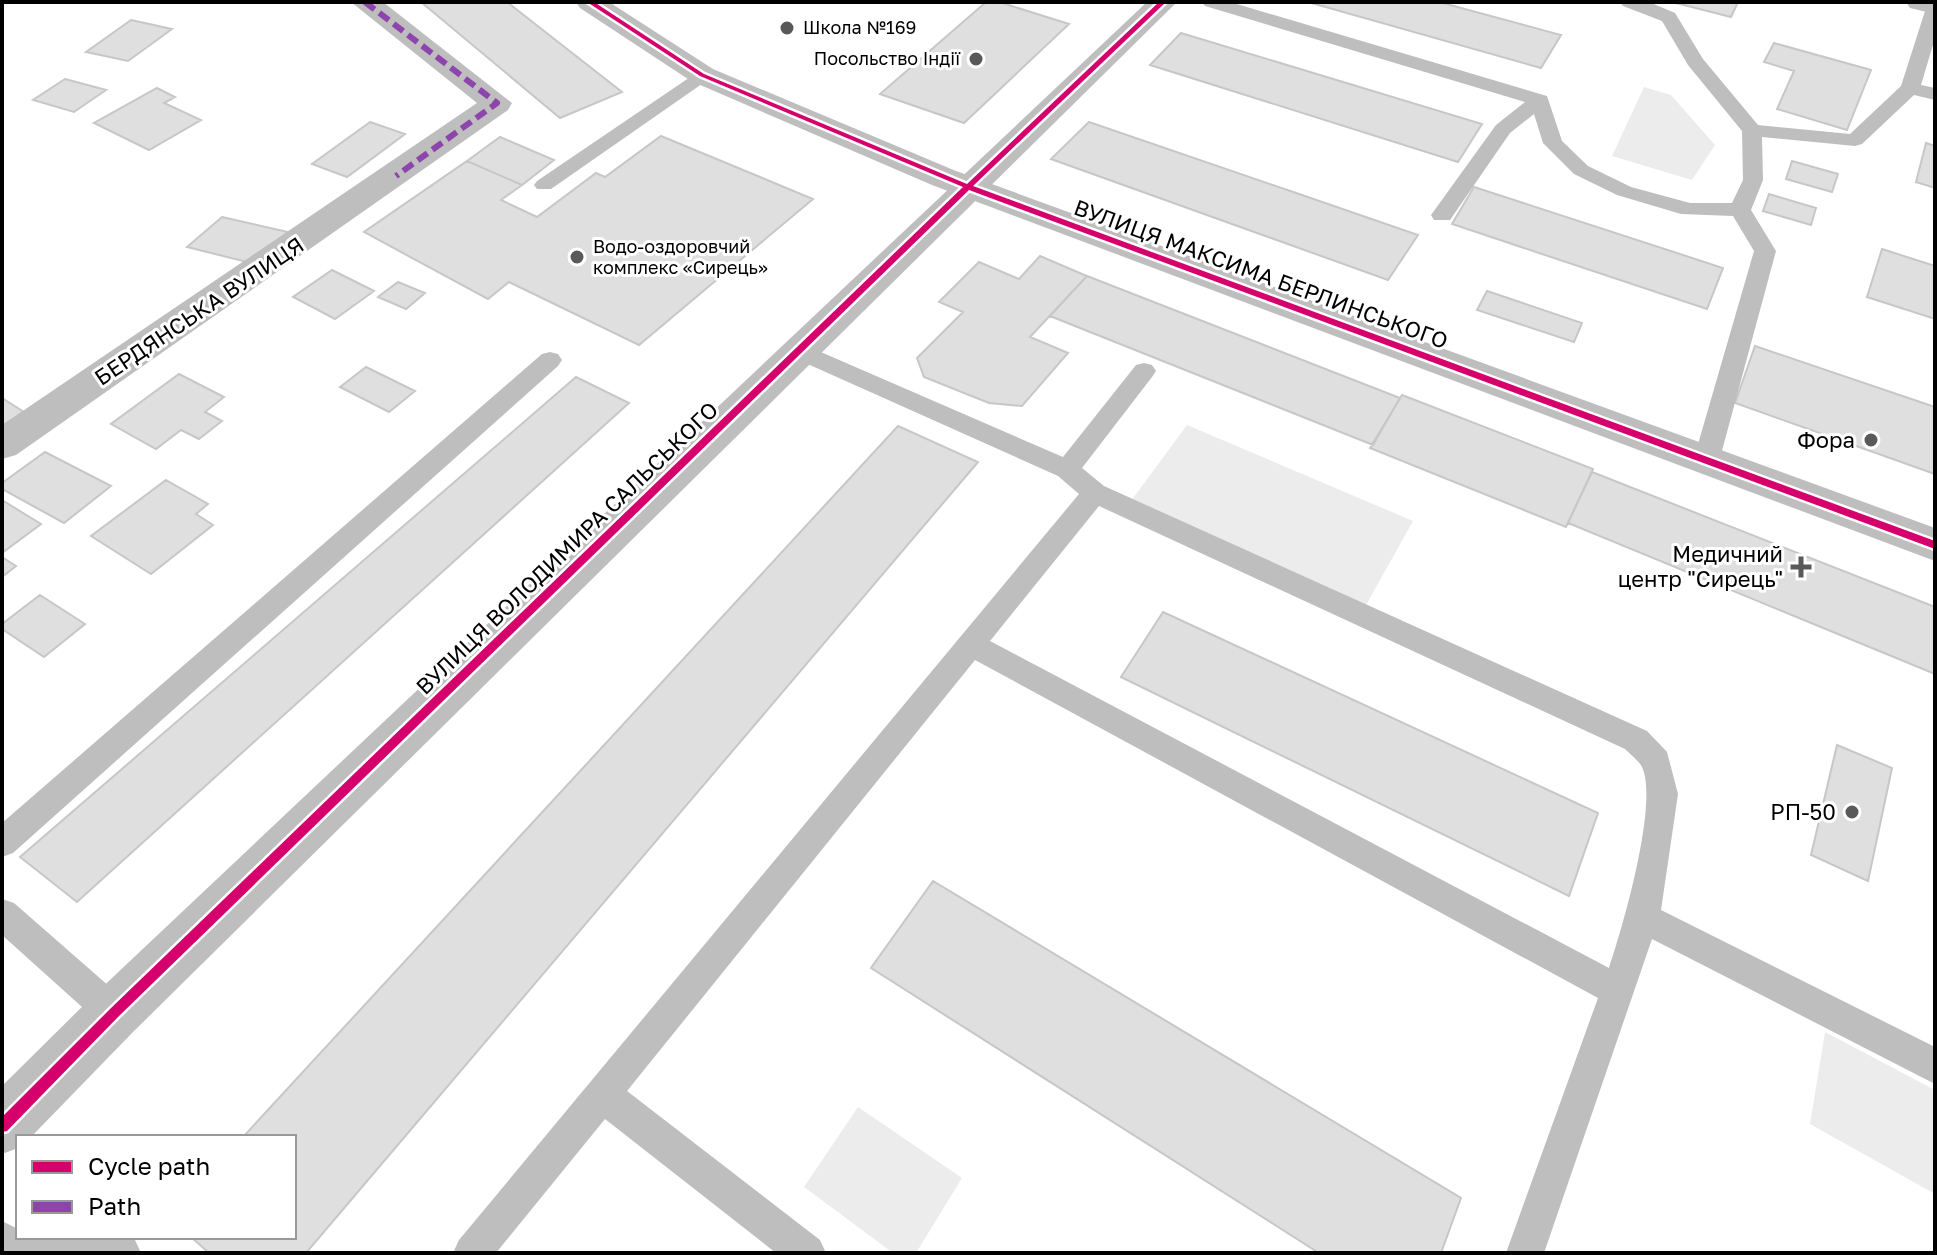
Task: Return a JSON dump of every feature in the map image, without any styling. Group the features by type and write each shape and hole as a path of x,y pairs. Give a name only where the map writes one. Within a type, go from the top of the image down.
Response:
{"street":[{"name":"БЕРДЯНСЬКА ВУЛИЦЯ","path":"2,445 396,176 497,103 365,2"},
{"name":"ВУЛИЦЯ МАКСИМА БЕРЛИНСЬКОГО","path":"590,2 702,75 968,187 1707,458 1935,545"},
{"name":"ВУЛИЦЯ ВОЛОДИМИРА САЛЬСЬКОГО","path":"2,1126 114,1013 1163,2"},
{"path":"1920,2 1935,7"}],"lane":[{"path":"1211,2 1540,100"},
{"path":"1629,2 1669,17 1695,61 1752,130 1753,180 1740,210"},
{"path":"1752,130 1855,140 1910,88 1935,7"},
{"path":"544,185 702,75"},
{"path":"1910,88 1935,94"},
{"path":"1540,100 1553,143 1581,170 1624,191 1689,209 1740,210"},
{"path":"1442,215 1503,129 1540,100"},
{"path":"1707,458 1765,251 1740,210"},
{"path":"800,351 1067,469 1095,493 1636,740 1656,761 1663,794 1643,918 1525,1253"},
{"path":"2,843 550,360"},
{"path":"1067,469 1144,371"},
{"path":"472,1253 1095,493"},
{"path":"971,644 1617,990"},
{"path":"2,914 114,1013"},
{"path":"1643,918 1935,1066"},
{"path":"602,1094 807,1253"},
{"path":"10,1247 47,1248 83,1241 104,1241 122,1253"}],"shaded area":[{"path":"1644,87 1671,95 1715,145 1692,180 1612,156"},
{"path":"1187,425 1413,521 1365,607 1131,501"},
{"path":"1825,1032 1935,1090 1935,1194 1810,1124"},
{"path":"858,1107 962,1178 916,1253 893,1253 804,1187"}],"building":[{"path":"421,2 507,2 622,92 560,118"},
{"name":"Посольство Індії","path":"986,2 999,2 1069,24 964,123 880,94"},
{"path":"1308,2 1439,2 1561,35 1541,68"},
{"path":"1672,2 1738,2 1731,17"},
{"path":"131,20 172,29 128,61 86,52"},
{"path":"1181,33 1482,124 1458,162 1150,65"},
{"path":"1774,43 1871,70 1847,130 1777,109 1794,71 1764,62"},
{"path":"65,79 106,90 74,112 33,100"},
{"path":"157,88 175,97 164,103 201,120 149,150 94,123"},
{"path":"370,122 405,134 347,177 312,164"},
{"path":"1089,122 1418,235 1388,280 1051,159"},
{"name":"Водо-оздоровчий комплекс «Сирець»","path":"661,136 813,199 639,345 509,282 488,299 364,232 467,161 522,185 501,200 537,217 596,173 605,177"},
{"path":"500,137 554,160 522,185 467,161"},
{"path":"1926,143 1935,146 1935,188 1916,182"},
{"path":"1792,161 1838,174 1832,192 1786,179"},
{"path":"1474,187 1723,268 1707,309 1452,224"},
{"path":"1769,194 1816,208 1811,225 1763,211"},
{"path":"222,217 288,232 255,264 187,247"},
{"path":"1882,249 1935,266 1935,319 1867,297"},
{"path":"1040,256 1087,276 1030,337 1068,353 1022,406 989,403 924,377 917,358 963,312 939,302 979,262 1019,279"},
{"path":"332,270 374,291 335,319 293,297"},
{"path":"1087,276 1400,398 1373,445 1050,316"},
{"path":"398,282 425,293 406,309 378,297"},
{"path":"1487,291 1582,323 1574,342 1477,310"},
{"path":"1755,346 1935,407 1935,474 1735,403"},
{"path":"366,367 415,391 389,412 340,387"},
{"path":"179,374 224,397 205,412 222,421 199,439 181,430 156,449 111,424"},
{"path":"576,377 629,403 77,902 20,857"},
{"path":"1402,395 1593,469 1566,527 1370,448"},
{"path":"2,398 24,412 2,426"},
{"path":"898,426 978,462 306,1253 209,1253 193,1239 296,1239 296,1135 245,1135"},
{"path":"45,452 111,486 64,523 2,489 2,483"},
{"path":"1592,472 1935,607 1935,674 1568,523"},
{"path":"166,480 208,504 196,514 213,525 151,574 91,536"},
{"path":"2,500 41,524 2,553"},
{"path":"2,557 16,566 2,577"},
{"path":"40,595 85,624 44,657 2,629 2,624"},
{"path":"1163,612 1598,813 1569,896 1121,677"},
{"name":"РП-50","path":"1837,745 1892,768 1868,881 1811,855"},
{"path":"933,881 1461,1198 1441,1253 1319,1253 871,968"}],"marked path":[{"path":"365,2 497,103 396,176"}],"cycle path":[{"path":"590,2 702,75 944,178 1935,545"},
{"path":"2,1126 114,1013 983,172 1163,2"}],"place":[{"name":"Школа №169","path":"787,28"},
{"name":"Посольство Індії","path":"976,59"},
{"name":"Водо-оздоровчий комплекс «Сирець»","path":"577,257"},
{"name":"Фора","path":"1871,440"},
{"name":"Медичний центр \"Сирець\"","path":"1801,567"},
{"name":"РП-50","path":"1852,812"}]}
